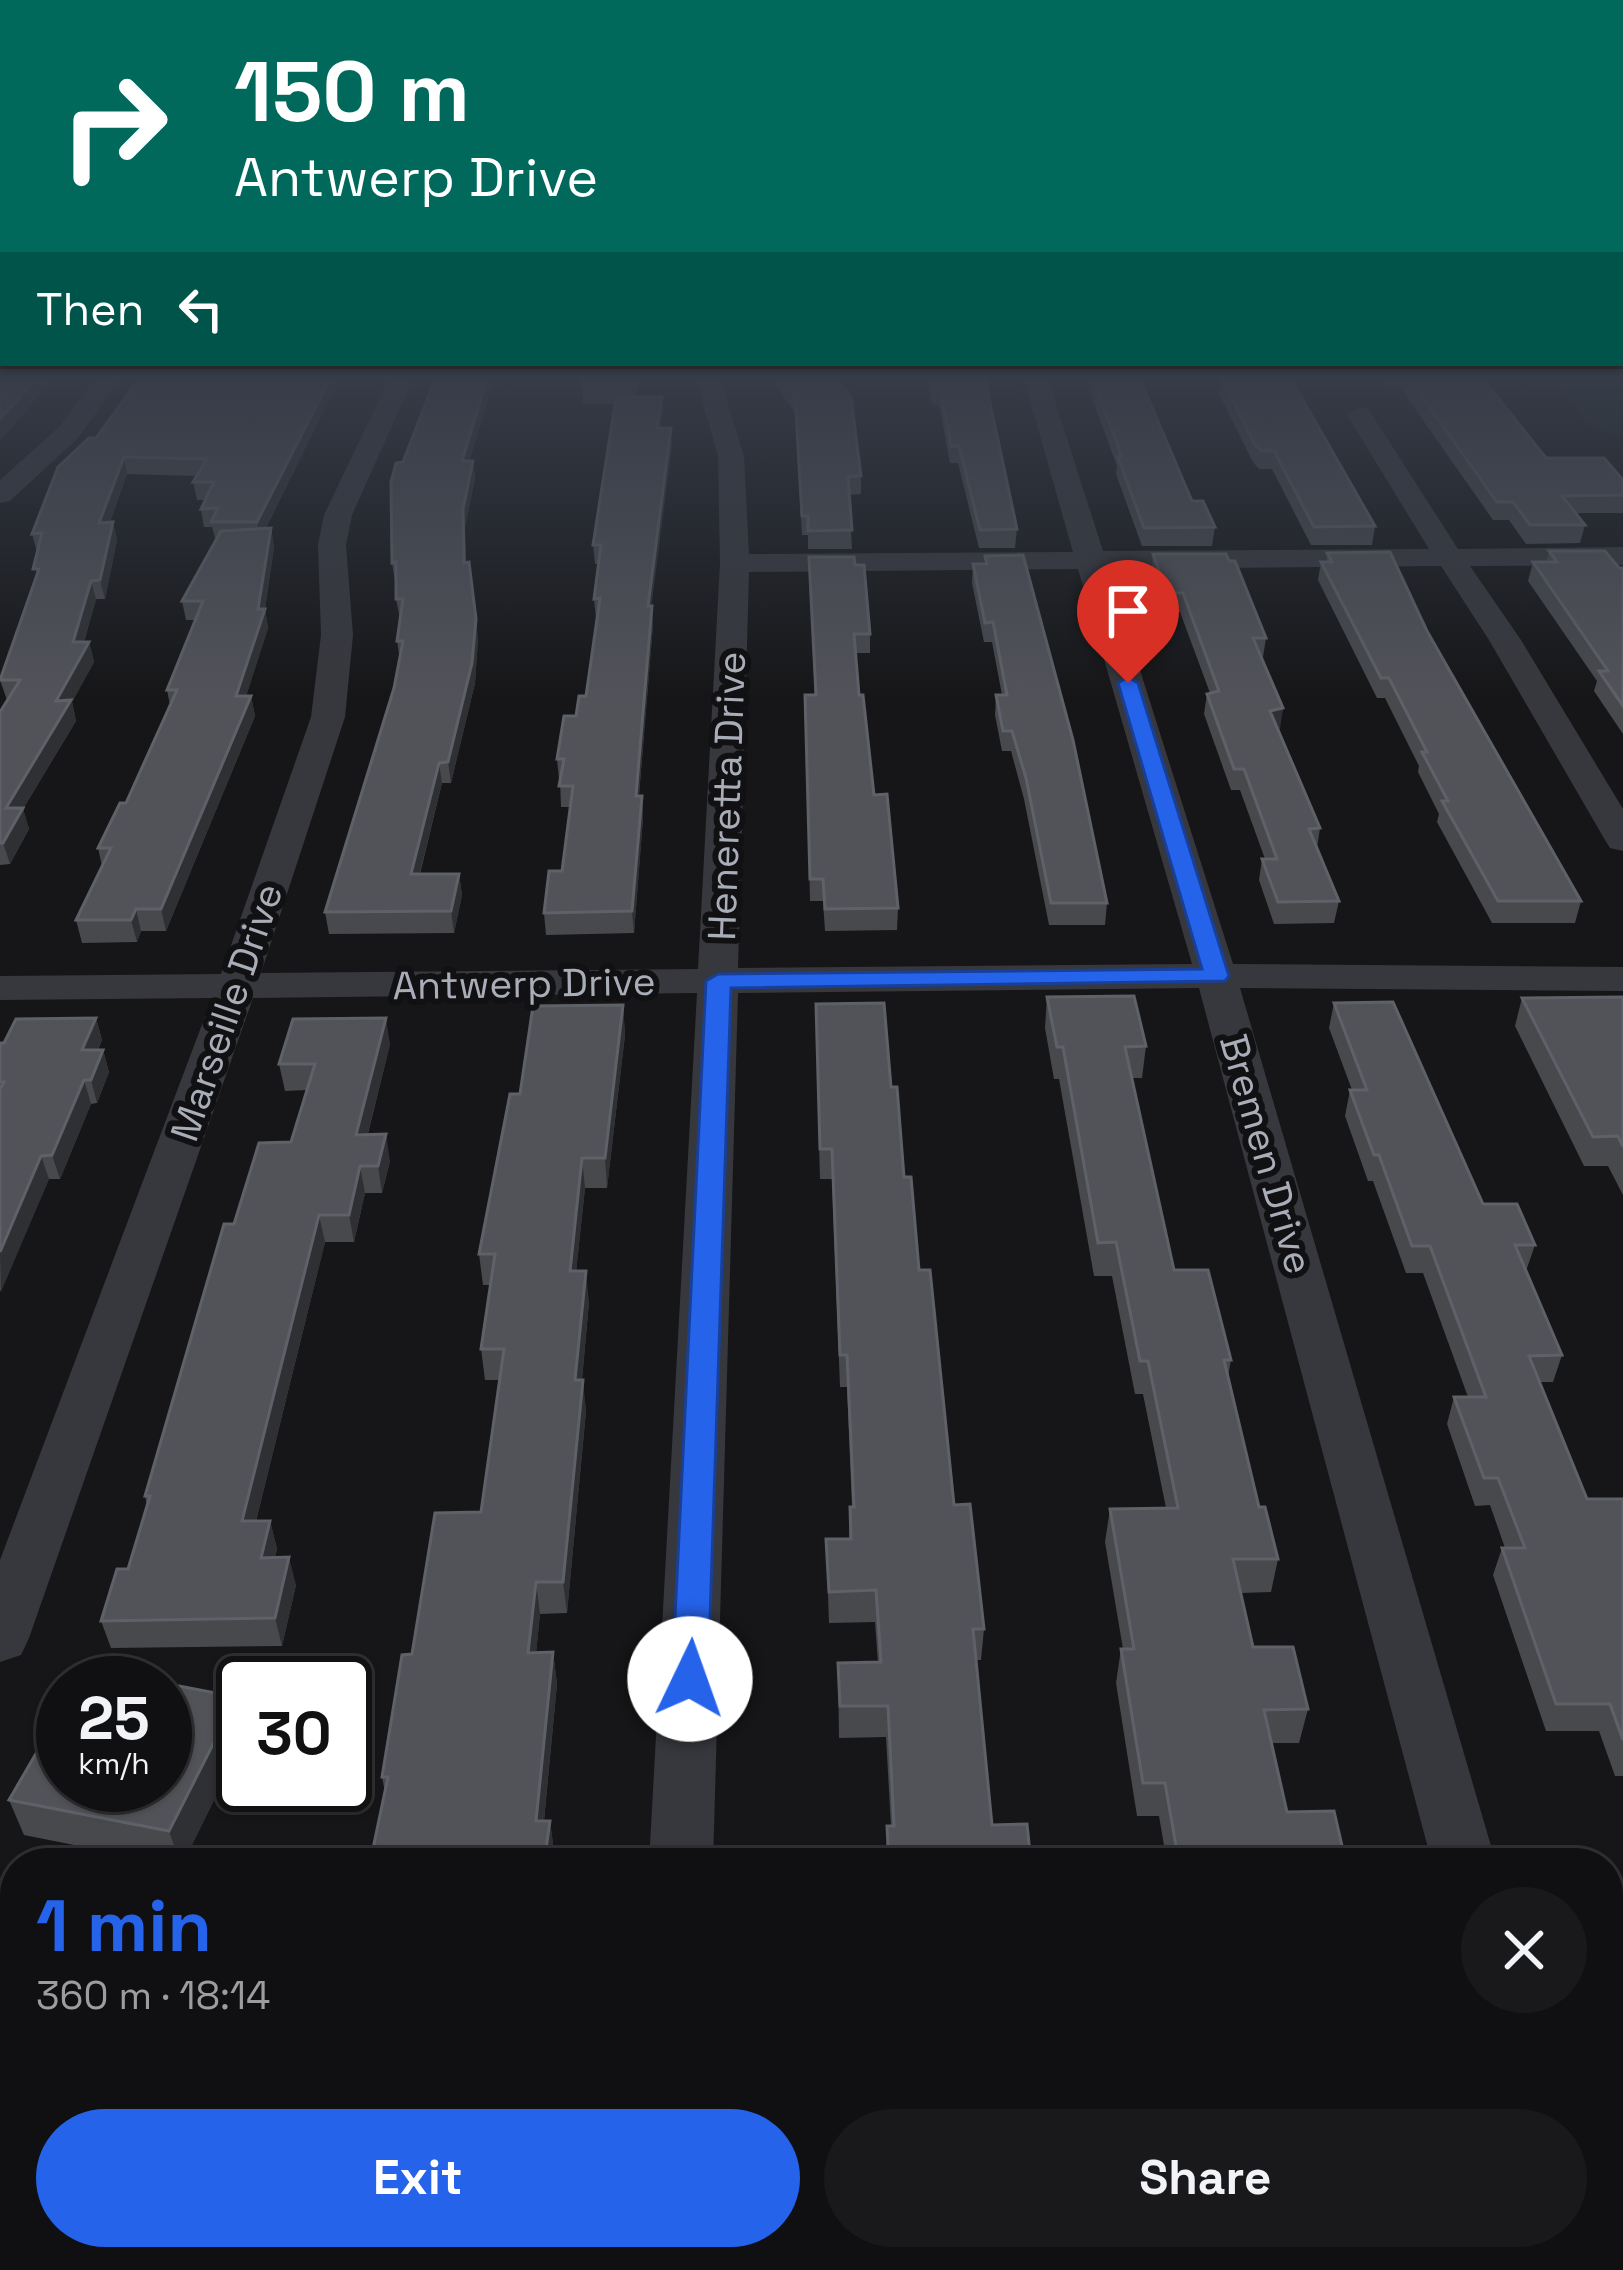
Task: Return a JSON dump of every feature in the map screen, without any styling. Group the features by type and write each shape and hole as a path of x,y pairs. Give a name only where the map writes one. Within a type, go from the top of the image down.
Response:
{"street":[{"name":"Marseille Drive","path":"0,1638 237,986 328,717 338,635 332,545 338,515 352,485"},
{"name":"Heneretta Drive","path":"682,1848 735,563 732,485"},
{"name":"Bremen Drive","path":"1068,485 1216,976 1460,1848"},
{"path":"1404,485 1505,640 1623,840"},
{"path":"735,563 1623,556"},
{"name":"Antwerp Drive","path":"0,988 1216,976 1623,979"}],"building":[{"path":"51,485 113,485 99,523 113,522 100,580 91,581 73,642 89,642 56,701 71,700 6,808 23,808 0,843 0,712 20,680 0,680 39,569 33,569 42,533 32,534"},
{"path":"213,485 276,485 257,522 211,522 218,508 201,509"},
{"path":"391,485 468,485 463,509 464,563 469,562 476,619 472,663 448,762 439,763 411,874 459,874 451,911 325,912 394,688 403,641 397,641 403,599 396,599 396,562 392,563"},
{"path":"602,485 664,485 648,606 652,606 632,911 544,913 549,871 562,871 573,786 559,786 564,759 557,759 564,716 576,716 579,696 586,696 600,598 594,599 601,545 593,545"},
{"path":"800,485 849,485 852,530 808,531 808,516 802,516"},
{"path":"969,485 1008,485 1017,529 980,530"},
{"path":"1128,485 1185,485 1192,501 1203,501 1215,527 1144,528"},
{"path":"1292,485 1352,485 1375,526 1314,527"},
{"path":"1485,485 1623,485 1623,495 1562,496 1585,525 1530,525 1513,502 1497,502"},
{"path":"271,528 258,609 265,609 236,696 251,696 161,909 136,909 131,920 76,920 111,848 98,848 120,803 126,803 177,690 167,690 203,601 182,601 221,531"},
{"path":"1549,551 1605,551 1623,568 1623,706 1599,671 1608,671 1533,562 1557,562"},
{"path":"1390,552 1427,631 1581,901 1498,901 1442,801 1448,801 1422,752 1427,752 1389,678 1381,678 1321,562 1332,562 1327,553"},
{"path":"1153,554 1226,554 1229,561 1235,561 1266,638 1253,638 1283,708 1270,711 1320,828 1309,829 1339,901 1278,902 1262,859 1277,859 1244,769 1234,769 1207,694 1219,691 1183,593 1167,593"},
{"path":"1023,555 1073,740 1107,903 1051,903 1026,778 1012,731 1003,731 996,695 1007,695 993,622 985,623 973,564 987,564 985,556"},
{"path":"809,557 854,557 855,565 864,565 870,634 854,634 859,695 863,695 874,795 887,794 898,908 825,909 823,879 810,879 805,695 816,695"},
{"path":"1134,996 1146,1046 1125,1047 1174,1270 1208,1270 1259,1507 1265,1507 1278,1559 1233,1559 1253,1647 1293,1647 1308,1709 1264,1710 1287,1812 1334,1811 1343,1848 1176,1848 1165,1783 1143,1783 1121,1649 1134,1649 1110,1509 1178,1508 1148,1361 1140,1361 1116,1242 1098,1243 1063,1047 1057,1047 1047,997"},
{"path":"1623,997 1623,1147 1618,1136 1593,1137 1522,998"},
{"path":"1393,1002 1483,1204 1517,1204 1535,1245 1515,1245 1562,1355 1529,1356 1587,1499 1623,1499 1623,1740 1610,1704 1556,1704 1502,1548 1525,1548 1498,1478 1484,1478 1454,1397 1486,1397 1430,1246 1412,1246 1350,1090 1367,1090 1334,1003"},
{"path":"884,1003 904,1177 911,1177 919,1270 930,1270 954,1505 970,1504 984,1629 973,1629 992,1825 1027,1824 1029,1848 888,1848 887,1826 894,1826 888,1706 840,1706 838,1663 881,1662 876,1590 829,1592 826,1539 851,1539 850,1507 854,1507 847,1355 840,1355 832,1149 820,1149 816,1004"},
{"path":"623,1005 605,1158 582,1158 570,1271 586,1271 575,1380 583,1380 563,1582 536,1582 528,1653 553,1652 536,1821 550,1821 546,1848 373,1848 388,1777 382,1777 402,1655 412,1654 435,1513 481,1512 504,1349 481,1349 495,1254 479,1254 510,1094 520,1094 533,1006"},
{"path":"96,1018 82,1050 103,1050 91,1080 84,1080 52,1155 41,1156 0,1252 0,1089 4,1082 0,1082 0,1043 16,1019"},
{"path":"386,1018 356,1135 386,1134 378,1166 360,1166 349,1215 319,1215 242,1521 270,1521 261,1558 289,1557 275,1618 101,1621 117,1569 128,1569 224,1224 234,1224 259,1143 291,1142 315,1064 279,1064 293,1019"},
{"path":"192,1688 216,1693 216,1738 192,1786"},
{"path":"36,1754 36,1805 9,1800"},
{"path":"71,1812 179,1812 169,1831"}],"route":[{"path":"690,1679 718,981 1216,976 1128,683"}]}
